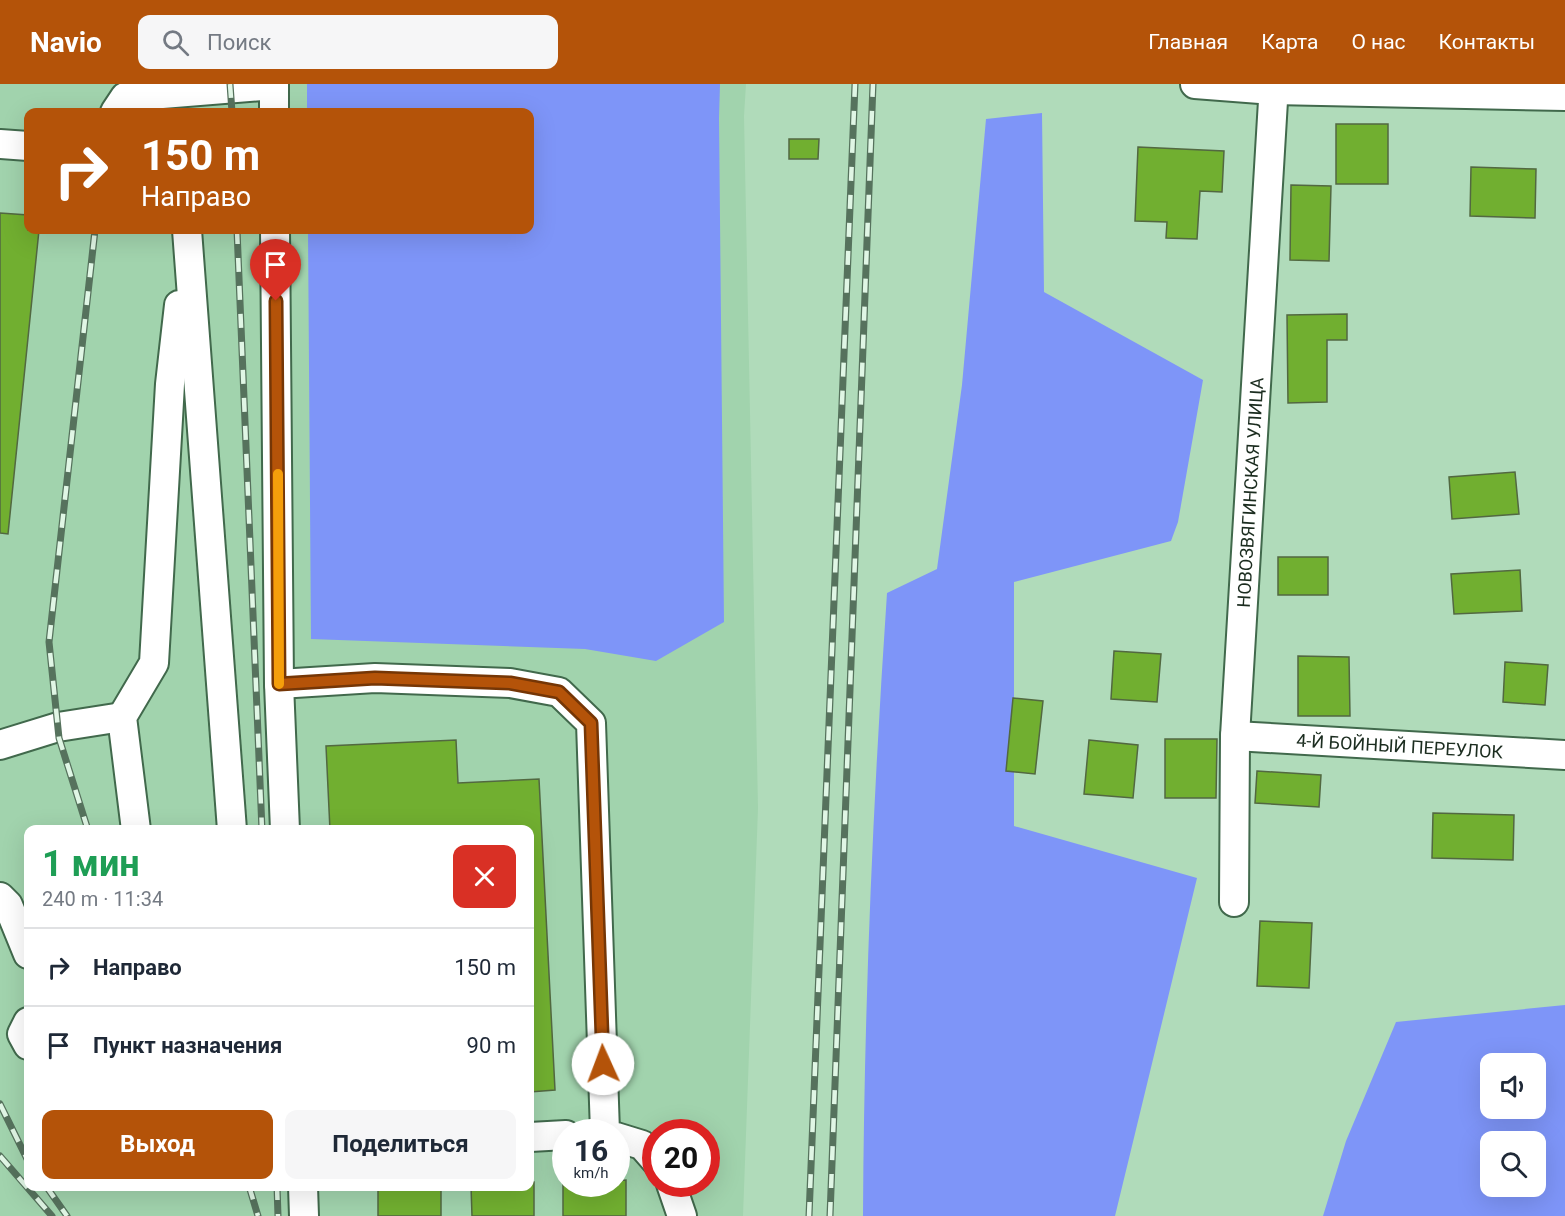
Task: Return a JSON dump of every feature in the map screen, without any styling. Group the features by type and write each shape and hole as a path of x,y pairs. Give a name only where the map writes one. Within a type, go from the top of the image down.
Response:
{"street":[{"path":"1195,84 1565,96"},
{"name":"НОВОЗВЯГИНСКАЯ УЛИЦА","path":"1234,902 1235,736 1273,87"},
{"path":"118,108 125,97 185,103 274,94"},
{"path":"0,144 24,146"},
{"path":"275,234 279,684 285,825"},
{"path":"135,825 122,717 154,663 170,384 187,237"},
{"path":"187,237 232,825"},
{"path":"279,684 375,678 510,683 559,692 591,723 605,1119"},
{"path":"0,745 58,727 122,717"},
{"name":"4-Й БОЙНЫЙ ПЕРЕУЛОК","path":"1235,736 1565,755"},
{"path":"0,897 8,905 24,944"},
{"path":"534,1137 552,1136"},
{"path":"303,1191 304,1216"},
{"path":"675,1197 682,1216"}],"shaded area":[{"path":"0,84 746,84 744,116 758,808 743,1216 0,1216"},
{"path":"307,84 720,84 724,622 656,661 585,649 311,639 308,234 534,234 534,108 307,108"},
{"path":"1042,113 1044,292 1203,380 1178,522 1171,541 1014,582 1014,826 1197,878 1115,1216 863,1216 870,904 887,593 937,569 962,385 986,119"},
{"path":"1565,1005 1565,1216 1323,1216 1346,1141 1396,1022"}],"building":[{"path":"1336,124 1388,124 1388,184 1336,184"},
{"path":"789,139 819,139 818,159 789,159"},
{"path":"1138,147 1224,151 1222,192 1200,191 1197,239 1166,238 1167,222 1135,221"},
{"path":"1471,167 1536,169 1535,218 1470,216"},
{"path":"1291,185 1331,186 1329,261 1290,260"},
{"path":"0,213 24,215 24,234 39,234 8,534 0,533"},
{"path":"1347,314 1347,340 1327,340 1327,402 1288,403 1287,315"},
{"path":"1515,472 1519,514 1452,519 1449,477"},
{"path":"1278,557 1328,557 1328,595 1278,595"},
{"path":"1520,570 1522,611 1454,614 1451,574"},
{"path":"1114,651 1161,654 1157,702 1111,699"},
{"path":"1298,656 1349,657 1350,716 1298,716"},
{"path":"1505,662 1548,665 1545,705 1503,702"},
{"path":"1013,698 1043,701 1035,774 1006,771"},
{"path":"1165,739 1217,739 1216,798 1165,798"},
{"path":"456,740 458,783 539,779 555,1090 534,1092 534,825 330,825 326,746"},
{"path":"1089,740 1138,745 1133,798 1084,794"},
{"path":"1257,771 1321,775 1319,807 1255,803"},
{"path":"1433,813 1514,815 1513,860 1432,858"},
{"path":"1260,921 1312,923 1309,988 1257,986"},
{"path":"378,1191 441,1191 441,1216 378,1216"},
{"path":"471,1191 534,1191 534,1216 472,1216"},
{"path":"563,1197 626,1197 626,1216 563,1216"}],"railway":[{"path":"230,84 232,108"},
{"path":"809,1216 855,84"},
{"path":"830,1216 873,84"},
{"path":"86,825 59,738 49,642 95,234"},
{"path":"237,234 262,825"},
{"path":"0,1104 24,1153"},
{"path":"0,1156 24,1184"},
{"path":"30,1191 52,1216"},
{"path":"50,1191 67,1216"},
{"path":"250,1191 258,1216"},
{"path":"277,1191 278,1216"}],"slow traffic":[{"path":"278,474 279,684"}],"route":[{"path":"276,301 279,684 375,678 510,683 559,692 591,723 603,1064"}]}
